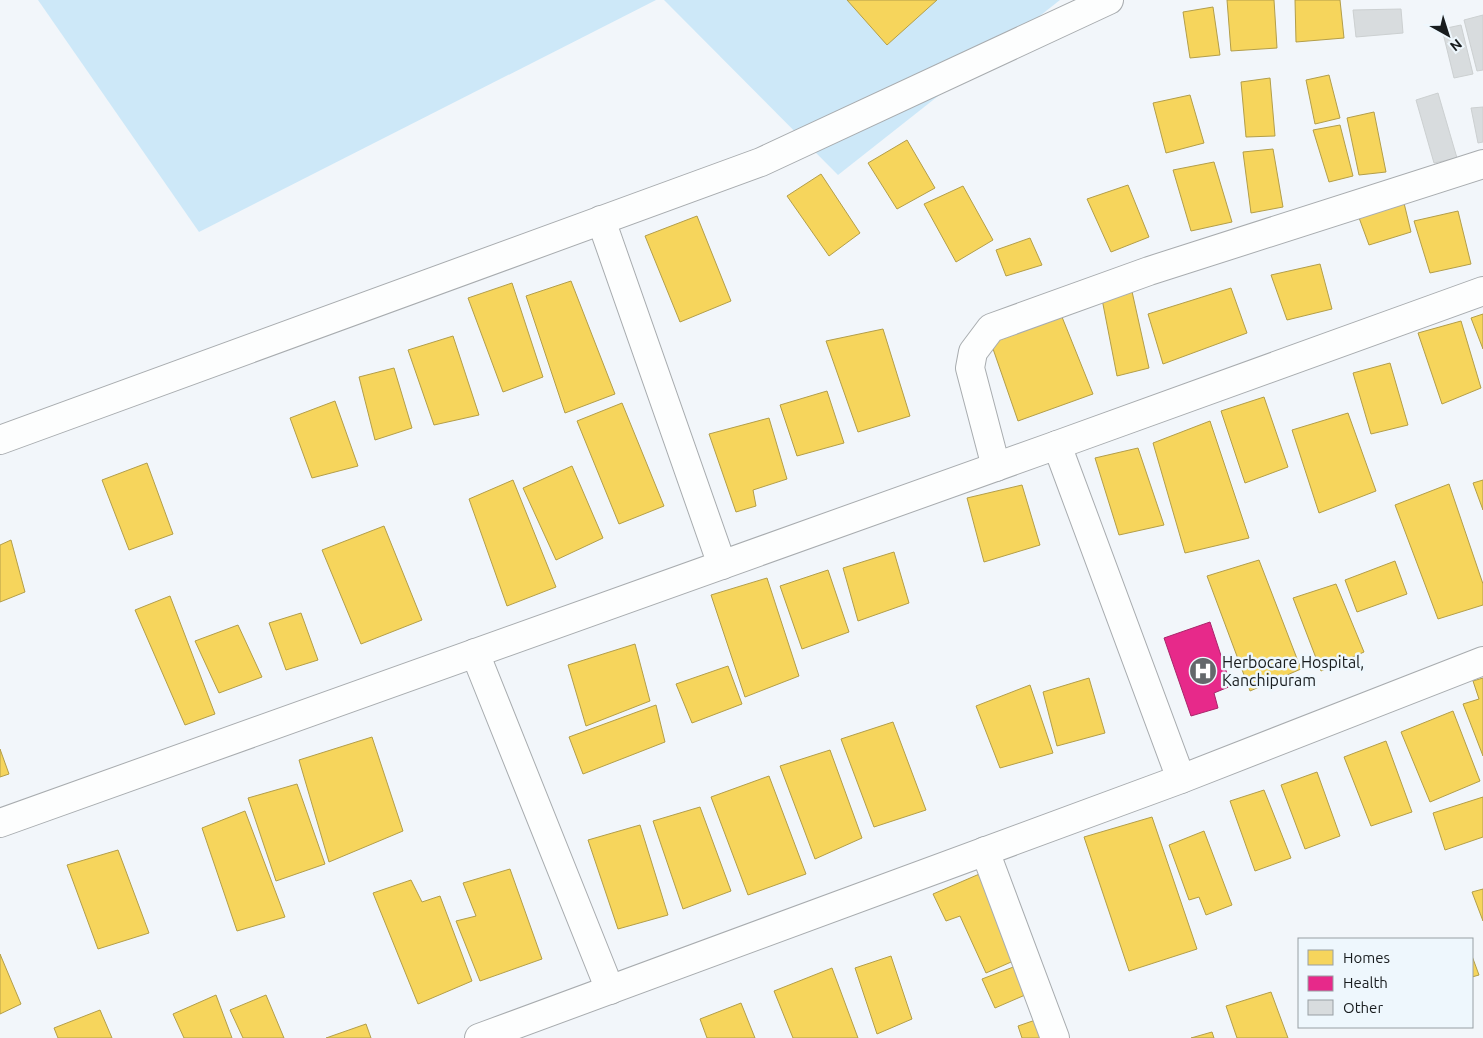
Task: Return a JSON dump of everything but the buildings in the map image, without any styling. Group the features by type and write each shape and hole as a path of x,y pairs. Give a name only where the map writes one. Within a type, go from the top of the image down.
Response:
{"street":[{"path":"0,440 761,162 1109,0"},
{"path":"996,467 970,368 973,352 990,328 1149,271 1483,164"},
{"path":"601,220 722,565"},
{"path":"0,823 996,467 1483,290"},
{"path":"1057,445 1181,779"},
{"path":"475,653 610,990"},
{"path":"479,1038 1181,779 1483,661"},
{"path":"985,851 1055,1038"}],"shaded area":[{"path":"38,0 656,0 199,232"},
{"path":"664,0 1060,0 838,175"}],"place":[{"name":"Herbocare Hospital, Kanchipuram","path":"1203,671"}]}
